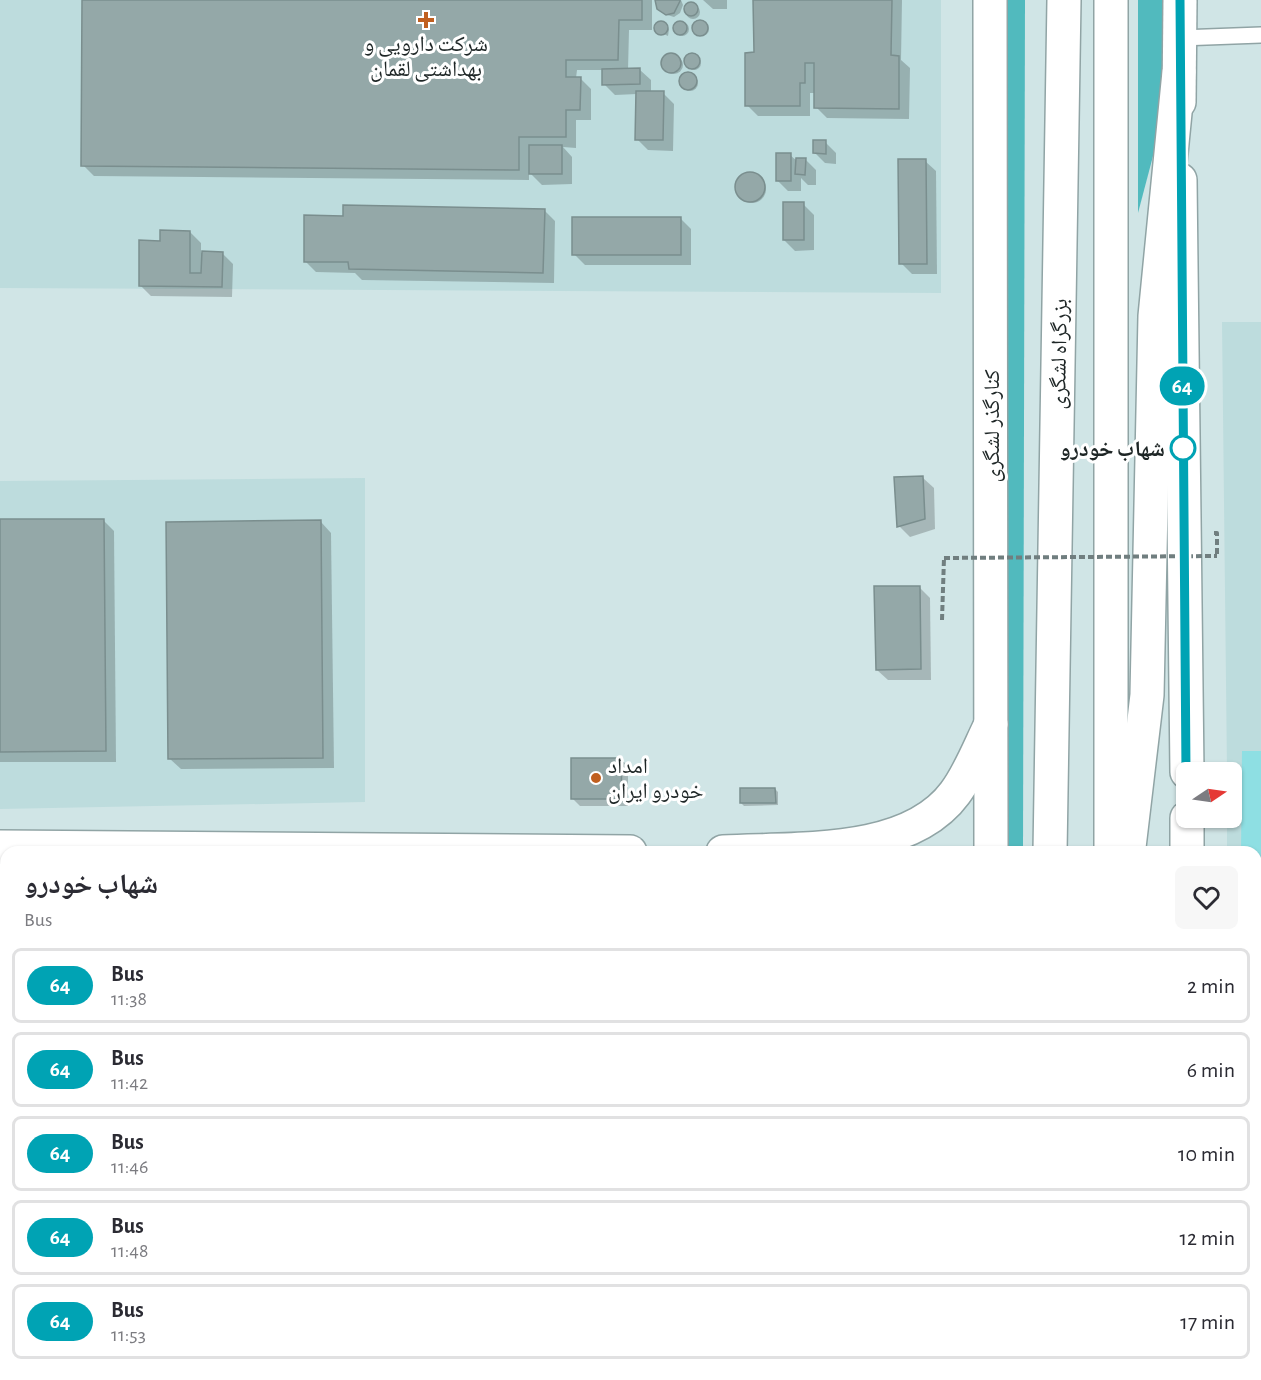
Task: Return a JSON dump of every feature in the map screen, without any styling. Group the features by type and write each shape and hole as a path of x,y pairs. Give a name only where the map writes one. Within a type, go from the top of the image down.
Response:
{"main road":[{"name":"کنارگذر لشگری","path":"990,0 991,846"},
{"name":"بزرگراه لشگری","path":"1050,846 1064,0"},
{"path":"1111,0 1111,846"},
{"path":"1180,0 1186,762"},
{"path":"1129,846 1147,695 1155,316 1179,72"},
{"path":"827,846 862,844 902,834 934,814 955,793 991,724"},
{"path":"1187,828 1187,846"}],"lane":[{"path":"1180,38 1261,35"}],"path":[{"path":"942,620 944,558 1217,556"}],"shaded area":[{"path":"0,0 941,0 941,293 0,288"},
{"path":"996,0 1025,0 1023,846 998,846"},
{"path":"1138,0 1162,0 1162,122 1138,213"},
{"name":"شهاب خودرو","path":"1222,322 1261,322 1261,846 1227,846 1227,828 1242,828 1242,762 1227,762"},
{"path":"365,478 365,802 0,809 0,481"},
{"path":"1242,751 1261,751 1261,846 1241,846"}],"building":[{"path":"82,0 642,0 642,20 619,20 618,60 566,60 566,77 581,77 580,110 566,110 566,137 519,137 519,170 81,166"},
{"path":"655,0 680,1 674,13 666,15 657,9"},
{"path":"753,0 892,0 891,55 899,56 899,109 814,108 814,63 805,63 805,83 800,83 800,106 745,106 745,53 754,52"},
{"path":"688,2 694,2 698,9 694,16 688,16 684,12 684,6"},
{"path":"700,20 708,28 700,36 692,28"},
{"path":"661,21 666,23 668,28 666,33 661,35 656,33 654,28 656,23"},
{"path":"677,21 683,21 687,28 683,35 677,35 673,31 673,25"},
{"path":"671,53 678,56 681,63 678,70 671,73 664,70 661,63 664,56"},
{"path":"692,53 700,61 692,69 684,61"},
{"path":"640,68 640,84 602,85 602,69"},
{"path":"688,72 694,75 697,81 694,87 688,90 682,87 679,81 682,75"},
{"path":"636,91 664,91 663,140 635,140"},
{"path":"813,140 826,140 826,154 813,153"},
{"path":"529,145 562,145 562,174 529,174"},
{"path":"776,153 791,153 791,181 776,181"},
{"path":"796,158 806,158 805,175 795,174"},
{"path":"898,159 926,159 927,264 899,264"},
{"path":"750,172 761,176 765,187 761,198 750,202 739,198 735,187 739,176"},
{"path":"783,202 804,202 804,240 783,240"},
{"path":"343,205 545,209 543,273 349,269 348,262 304,262 304,215 343,216"},
{"path":"572,217 681,217 681,255 572,255"},
{"path":"160,230 190,231 190,273 201,273 202,251 223,252 222,287 139,286 139,240 160,241"},
{"path":"923,476 925,519 897,527 894,477"},
{"path":"0,519 104,519 106,751 0,752"},
{"path":"321,520 323,758 168,759 166,522"},
{"path":"874,586 920,586 921,669 876,670"},
{"name":"امداد خودرو ایران","path":"571,758 622,758 621,799 571,799"},
{"path":"740,788 775,788 776,803 740,803"}],"bus line":[{"name":"64","path":"1180,0 1186,762"}],"place":[{"name":"شرکت دارویی و بهداشتی لقمان","path":"426,20"},
{"name":"شهاب خودرو","path":"1183,448"},
{"name":"امداد خودرو ایران","path":"596,778"}]}
